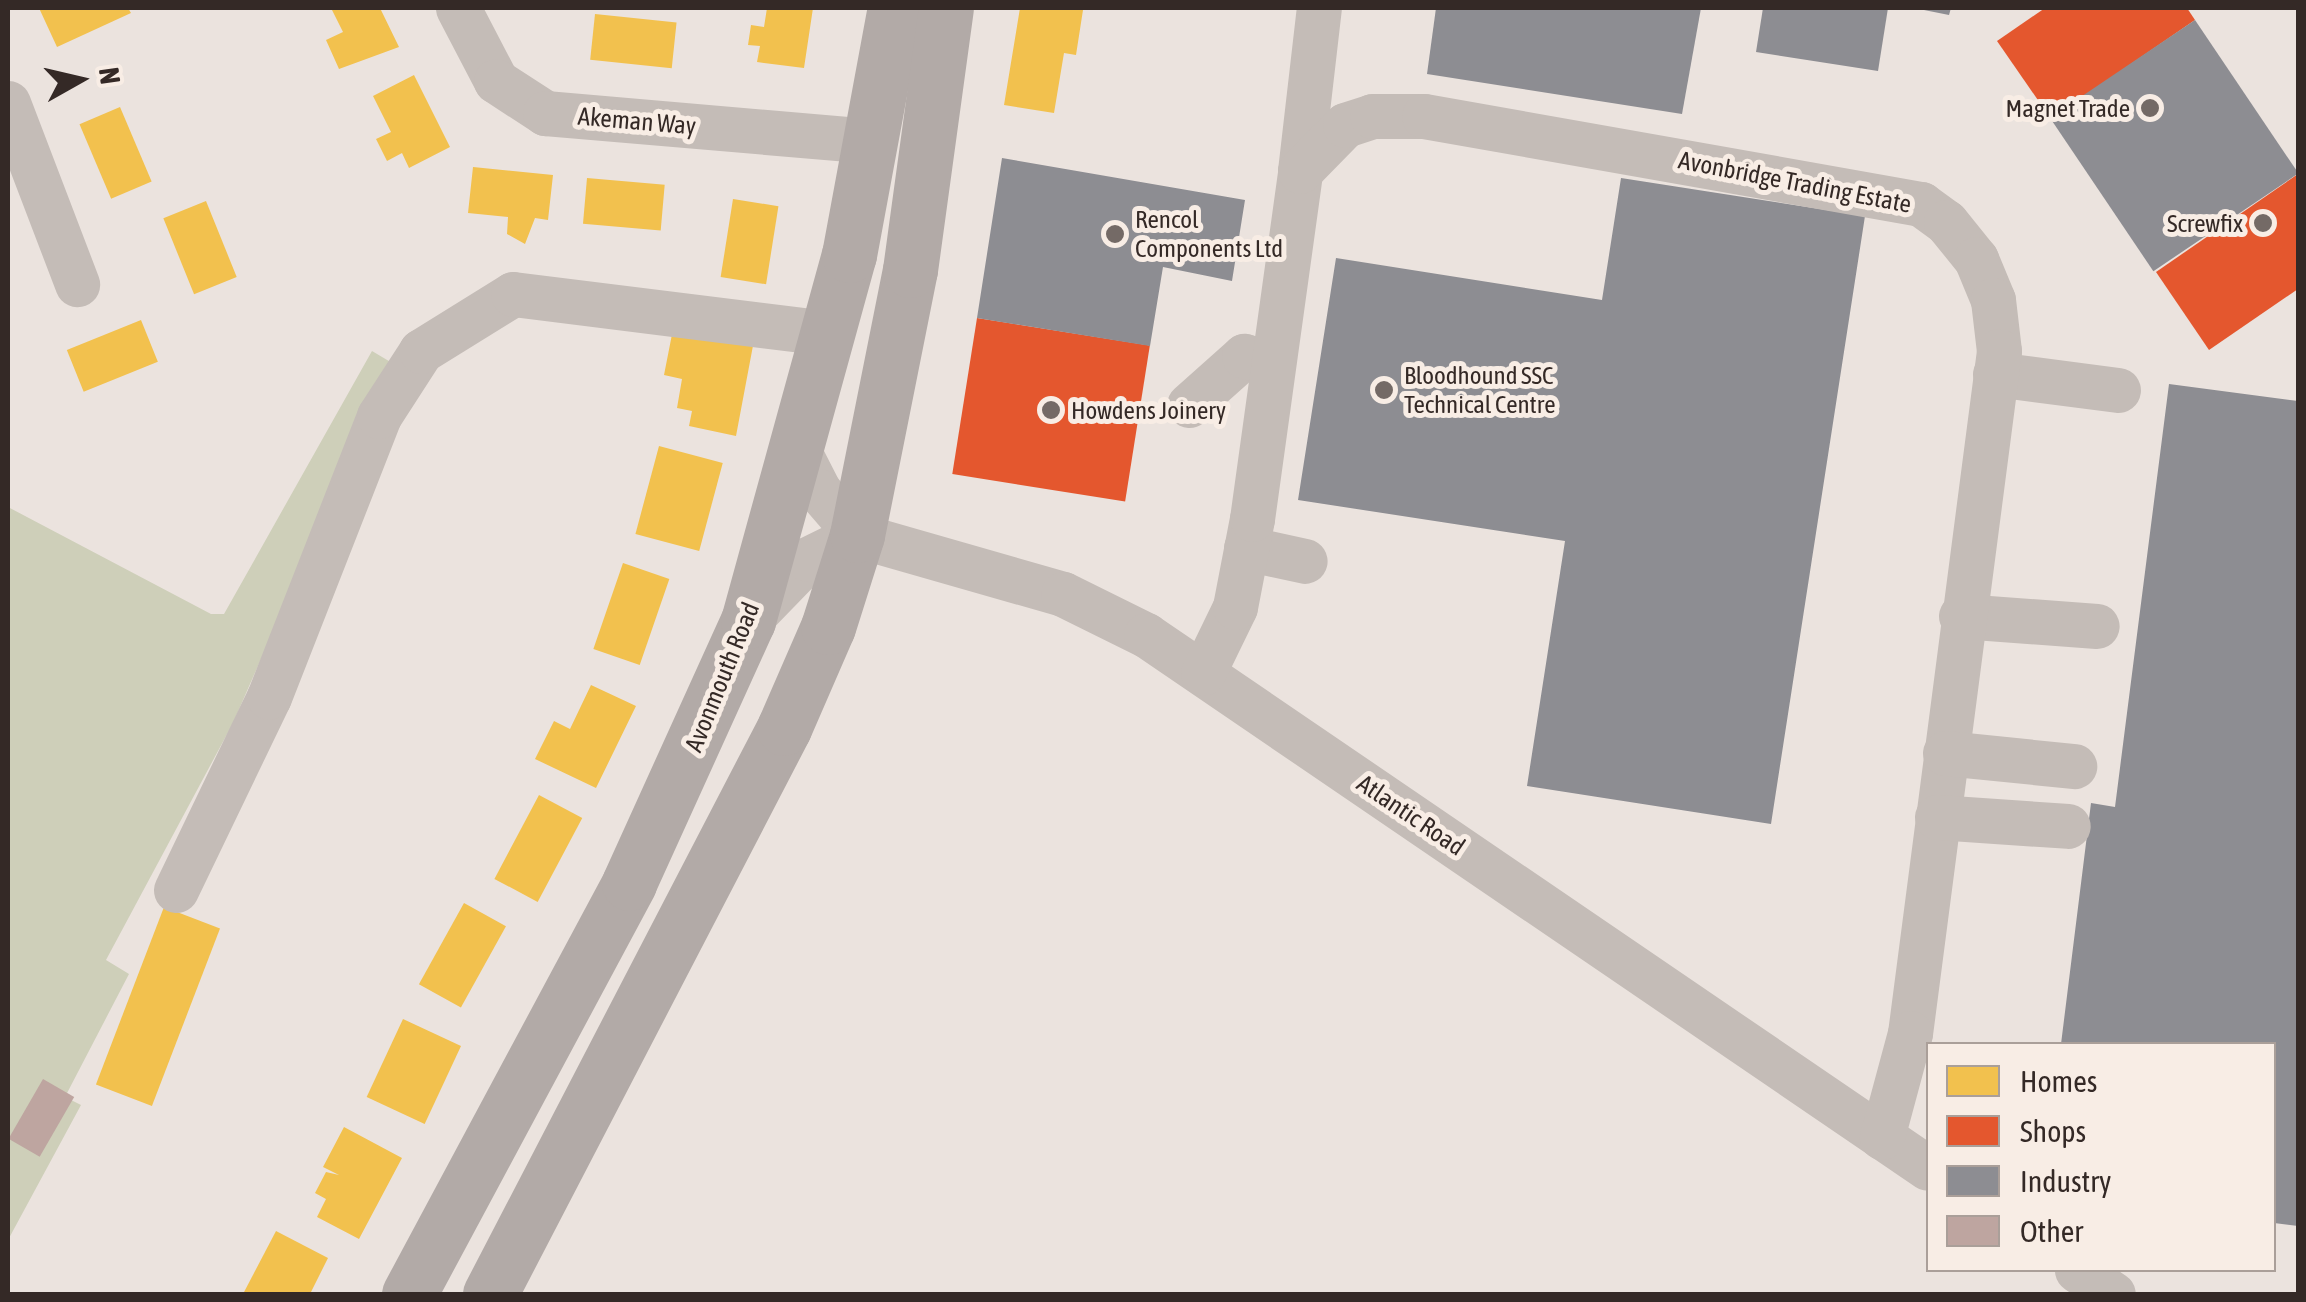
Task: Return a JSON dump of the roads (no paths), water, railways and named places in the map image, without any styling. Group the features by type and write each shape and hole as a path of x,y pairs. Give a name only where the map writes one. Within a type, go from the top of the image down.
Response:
{"main road":[{"name":"Avonmouth Road","path":"410,1294 629,883 748,621 828,333 895,8"},
{"path":"490,1294 784,728 828,627 857,536 910,270 946,8"}],"street":[{"name":"Akeman Way","path":"458,8 496,81 545,113 870,141"},
{"path":"1203,673 1235,607 1246,548 1300,171 1319,8"},
{"path":"8,103 78,284"},
{"name":"Avonbridge Trading Estate","path":"1300,171 1345,125 1372,116 1424,116 1921,204 1946,222 1976,259 1993,300 1995,374 1936,817 1917,1082 1882,1136"},
{"path":"176,890 269,697 380,416 420,351 513,294 828,333"},
{"path":"1189,405 1244,356 1273,363"},
{"path":"1995,374 2118,390"},
{"path":"748,621 808,559 857,536 819,492 796,446"},
{"name":"Atlantic Road","path":"857,536 1063,594 1146,635 1926,1167"},
{"path":"1246,548 1305,560"},
{"path":"1961,616 2096,626"},
{"path":"1945,754 2074,766"},
{"path":"1936,817 2068,826"},
{"path":"2079,1272 2113,1294"}],"place":[{"name":"Magnet Trade","path":"2150,108"},
{"name":"Screwfix","path":"2263,223"},
{"name":"Rencol Components Ltd","path":"1115,234"},
{"name":"Bloodhound SSC Technical Centre","path":"1384,390"},
{"name":"Howdens Joinery","path":"1051,410"}]}
